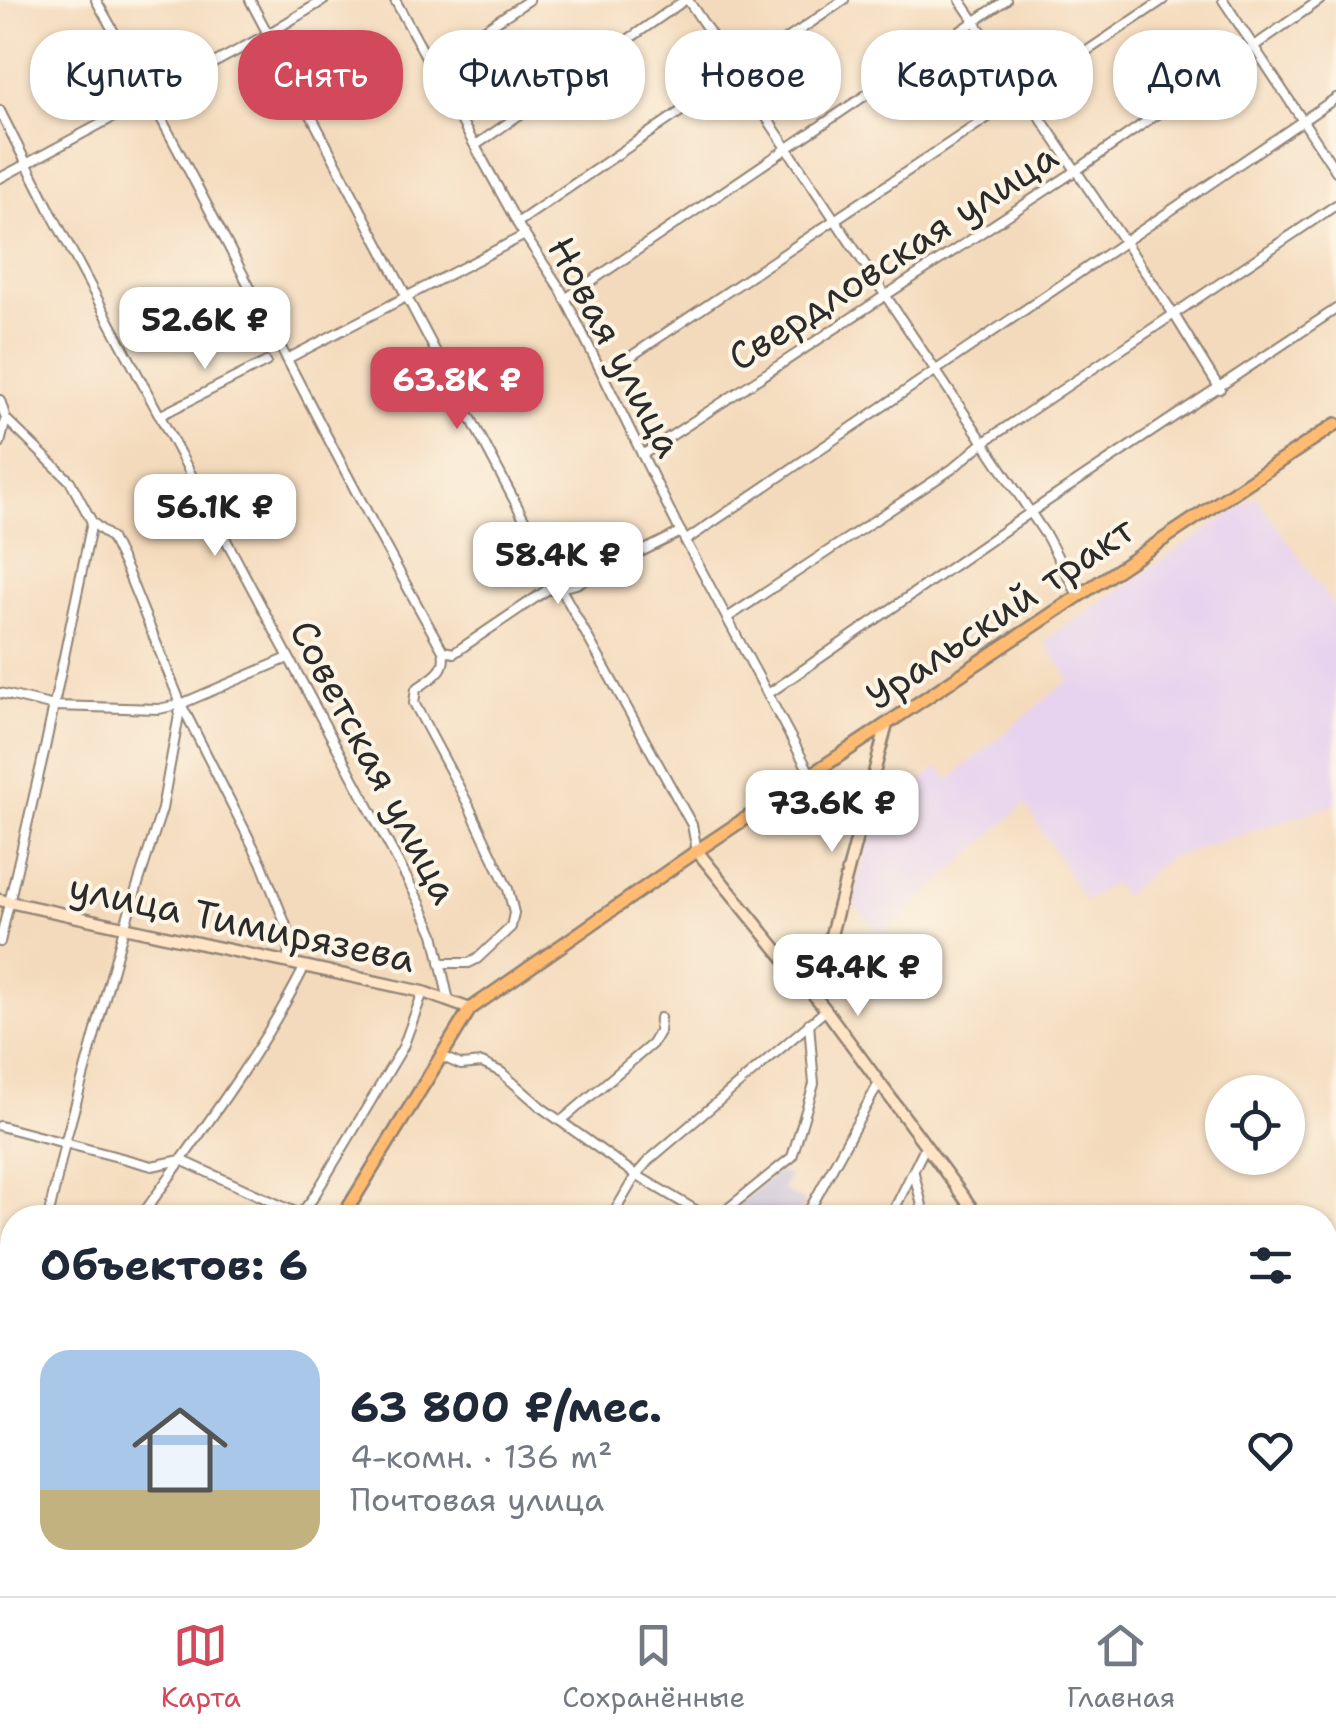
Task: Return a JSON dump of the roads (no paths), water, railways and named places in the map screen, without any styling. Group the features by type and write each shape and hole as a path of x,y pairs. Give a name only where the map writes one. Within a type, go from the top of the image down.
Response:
{"main road":[{"name":"Уральский тракт","path":"470,1010 697,851 1336,424"},
{"path":"815,995 888,724"},
{"path":"697,851 815,995 970,1205"},
{"name":"улица Тимирязева","path":"5,902 423,992 470,1010"},
{"path":"350,1205 470,1010"}],"street":[{"path":"96,0 113,30"},
{"path":"250,0 266,30"},
{"path":"275,30 324,0"},
{"name":"Новая улица","path":"395,0 423,48"},
{"path":"484,30 529,0"},
{"path":"476,145 686,0 707,30"},
{"path":"799,30 844,0"},
{"path":"960,0 981,30"},
{"path":"565,298 1006,0"},
{"path":"1093,47 1163,0"},
{"path":"1223,0 1243,30"},
{"name":"Свердловская улица","path":"1257,44 1320,0"},
{"path":"1257,51 1336,171"},
{"path":"163,120 356,498 443,651 454,653 547,590 576,584 683,536 936,371 1336,98"},
{"name":"Советская улица","path":"0,111 420,903 434,934 449,1000"},
{"path":"0,178 105,120"},
{"path":"314,120 560,588 692,826 697,851"},
{"name":"Новая улица","path":"462,120 525,235 565,298 683,536 812,775"},
{"path":"518,222 666,120"},
{"path":"768,120 1030,512 1079,596"},
{"path":"603,375 984,120"},
{"path":"1041,120 1220,389"},
{"name":"Свердловская улица","path":"642,455 1148,120"},
{"path":"727,618 1336,205"},
{"path":"287,359 525,235"},
{"path":"768,694 1030,512 1336,310"},
{"path":"161,415 266,362"},
{"path":"0,400 6,419 70,481 92,522 111,538 181,704 261,862 291,938 287,961"},
{"path":"0,443 6,419"},
{"path":"0,942 5,902 54,706 92,522"},
{"name":"Советская улица","path":"440,963 469,963 478,959 511,928 514,913 508,889 467,802 414,703 416,690 443,670 443,651"},
{"path":"0,692 54,706 159,709 181,704 288,658"},
{"path":"51,1205 124,928 162,809 181,704"},
{"path":"149,1205 305,966"},
{"path":"309,1205 403,1046 423,992"},
{"path":"619,1205 649,1160 826,1010"},
{"path":"560,1121 652,1044 659,1032 660,1018"},
{"path":"729,1205 792,1156 814,1084 809,1023"},
{"path":"441,1056 461,1065 482,1064 501,1072 636,1176 688,1205"},
{"path":"811,1205 879,1083"},
{"path":"0,1126 152,1166 180,1160 278,1205"},
{"path":"897,1205 926,1145"},
{"path":"914,1173 922,1205"}]}
